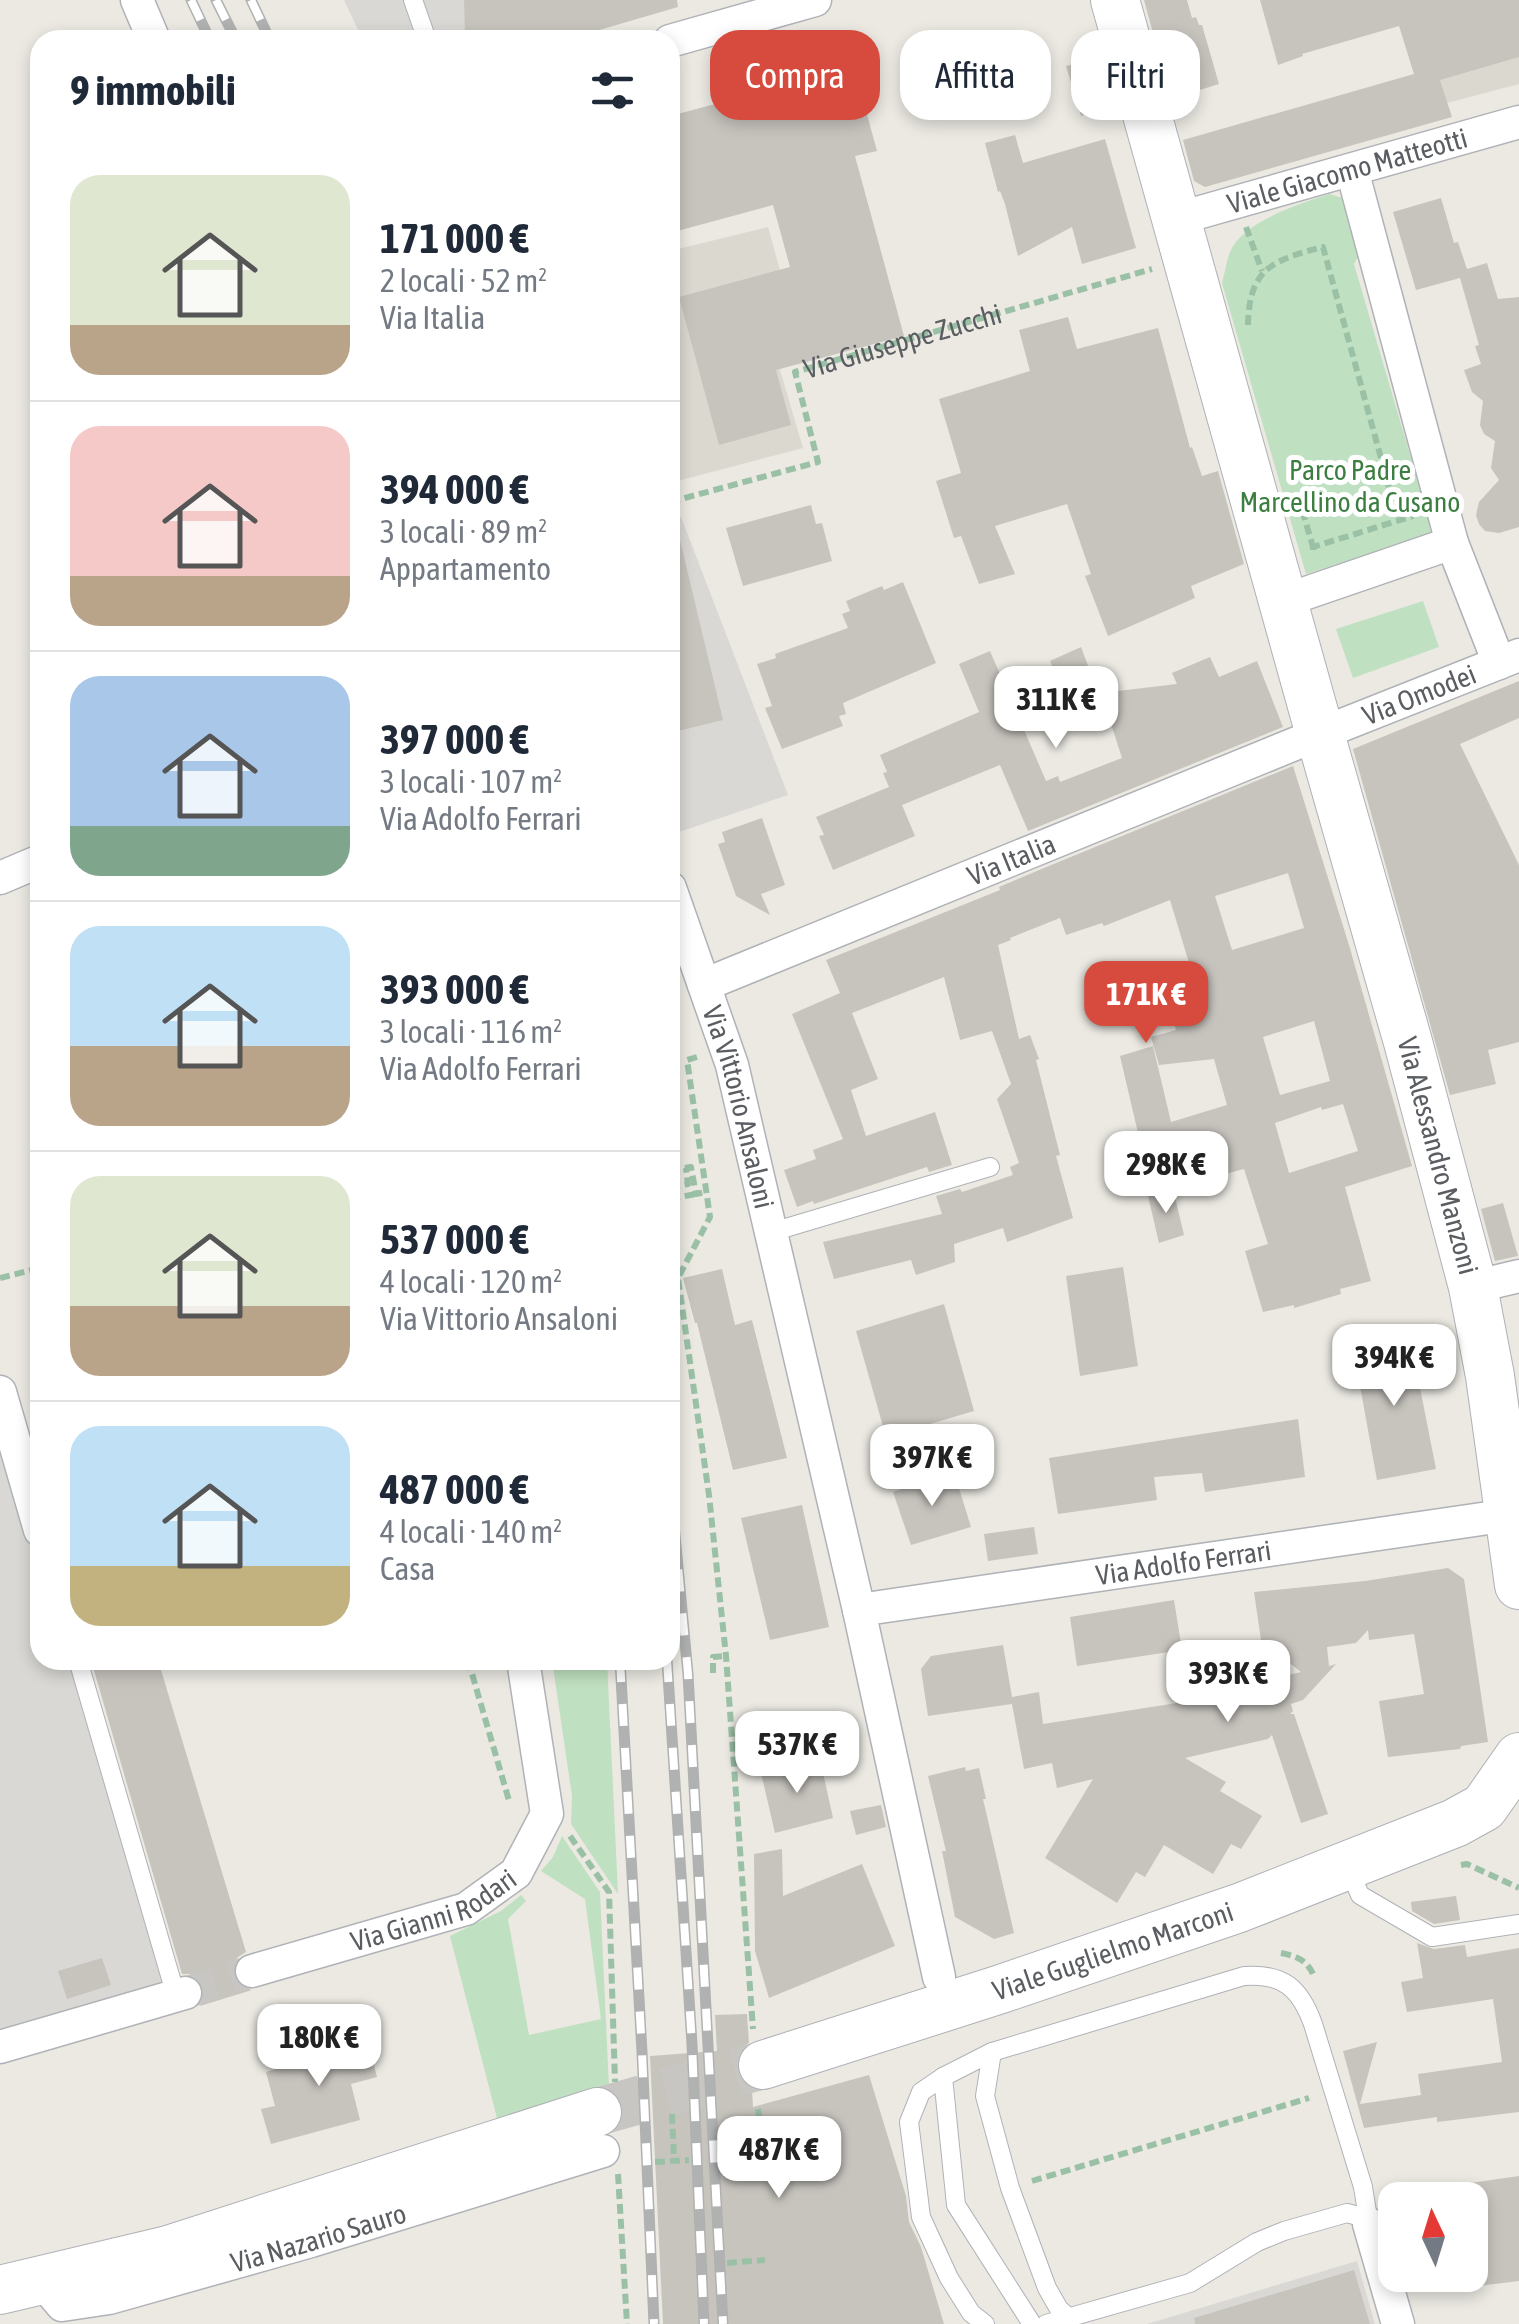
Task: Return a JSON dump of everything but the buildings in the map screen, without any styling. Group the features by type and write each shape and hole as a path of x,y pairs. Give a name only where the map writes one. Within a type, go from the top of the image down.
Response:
{"street":[{"path":"136,0 150,30"},
{"path":"680,38 815,0"},
{"path":"1115,0 1320,734"},
{"name":"Viale Giacomo Matteotti","path":"1182,239 1236,202 1519,122"},
{"path":"1352,170 1452,544 1509,659"},
{"path":"1283,601 1452,544"},
{"name":"Via Omodei","path":"1320,734 1509,659"},
{"name":"Via Italia","path":"704,985 1320,734"},
{"name":"Via Alessandro Manzoni","path":"1320,734 1473,1287 1490,1376 1519,1585"},
{"path":"0,878 30,865"},
{"name":"Via Vittorio Ansaloni","path":"680,917 732,1066 859,1610 939,1978"},
{"path":"1473,1287 1519,1276"},
{"path":"0,1392 30,1496"},
{"name":"Via Adolfo Ferrari","path":"859,1610 1509,1515"},
{"name":"Via Gianni Rodari","path":"252,1971 466,1909 516,1873 547,1814 524,1670"},
{"name":"Viale Guglielmo Marconi","path":"759,2084 1001,1989 1221,1914 1455,1824 1517,1782"},
{"path":"0,2047 181,1994"},
{"name":"Via Nazario Sauro","path":"20,2285 168,2250 608,2129"},
{"path":"1369,2224 1398,2324"}],"lane":[{"path":"414,0 424,30"},
{"name":"Via Vittorio Ansaloni","path":"772,1232 990,1167"},
{"path":"81,1670 181,1994"},
{"path":"1347,1865 1360,1895 1432,1937 1519,1924"},
{"path":"985,2324 970,2313 948,2278 921,2217 909,2122 921,2092 992,2052 1244,1976 1264,1975 1283,1981 1298,1994 1313,2024 1363,2187 1369,2224"},
{"path":"992,2052 984,2096 1010,2188 1047,2288 1068,2318"},
{"path":"943,2077 956,2205 1032,2324"},
{"path":"1046,2324 1190,2282 1284,2231 1347,2213 1369,2224"}],"path":[{"path":"1236,202 1262,272"},
{"name":"Via Giuseppe Zucchi","path":"680,499 818,462 795,372 1182,239"},
{"path":"1248,324 1249,296 1262,272 1289,256 1324,247 1398,520"},
{"path":"1296,492 1313,548"},
{"path":"680,1274 710,1217 687,1060 726,1048"},
{"path":"688,1167 696,1194"},
{"path":"680,1168 688,1167"},
{"path":"680,1186 688,1184 688,1167"},
{"path":"680,1197 706,1192"},
{"path":"0,1278 30,1271"},
{"path":"680,1292 709,1495 726,1656 766,2156"},
{"path":"713,1673 713,1658 726,1656"},
{"path":"471,1670 512,1808"},
{"path":"566,1831 608,1892 608,2129 627,2324"},
{"path":"1269,1952 1301,1958 1316,1981"},
{"path":"1010,2188 1309,2098"},
{"path":"672,2114 674,2161"},
{"path":"655,2162 690,2160"},
{"path":"1028,2163 1034,2181"},
{"path":"727,2263 765,2260"}],"shaded area":[{"path":"344,0 494,0 502,30 358,30"},
{"path":"1519,0 1519,84 1447,103 1422,24"},
{"path":"768,227 803,354 778,363 803,448 680,480 680,249"},
{"path":"680,517 788,795 680,832"},
{"path":"0,1410 30,1514 30,1670 75,1670 167,1993 0,2032"},
{"path":"1357,2261 1375,2324 1147,2324"}],"green space":[{"name":"Parco Padre Marcellino da Cusano","path":"1330,194 1351,201 1365,244 1354,264 1433,533 1306,574 1222,283 1230,252 1247,232 1274,215"},
{"path":"1423,601 1439,647 1353,678 1336,629"},
{"path":"553,1670 607,1670 618,1894 571,1824 572,1796"},
{"path":"562,1836 600,1892 609,2087 499,2126 450,1936 501,1911 521,1895 526,1901 508,1919 529,2035 601,2019 585,1899 541,1871 553,1857"}],"tunnel":[{"path":"185,1993 252,1971"},
{"path":"597,2112 763,2065"}],"railway":[{"path":"191,0 205,30"},
{"path":"216,0 231,30"},
{"path":"251,0 265,30"},
{"path":"680,1589 688,1674 723,2324"},
{"path":"621,1670 654,2324"},
{"path":"668,1670 692,2044 704,2324"}]}
